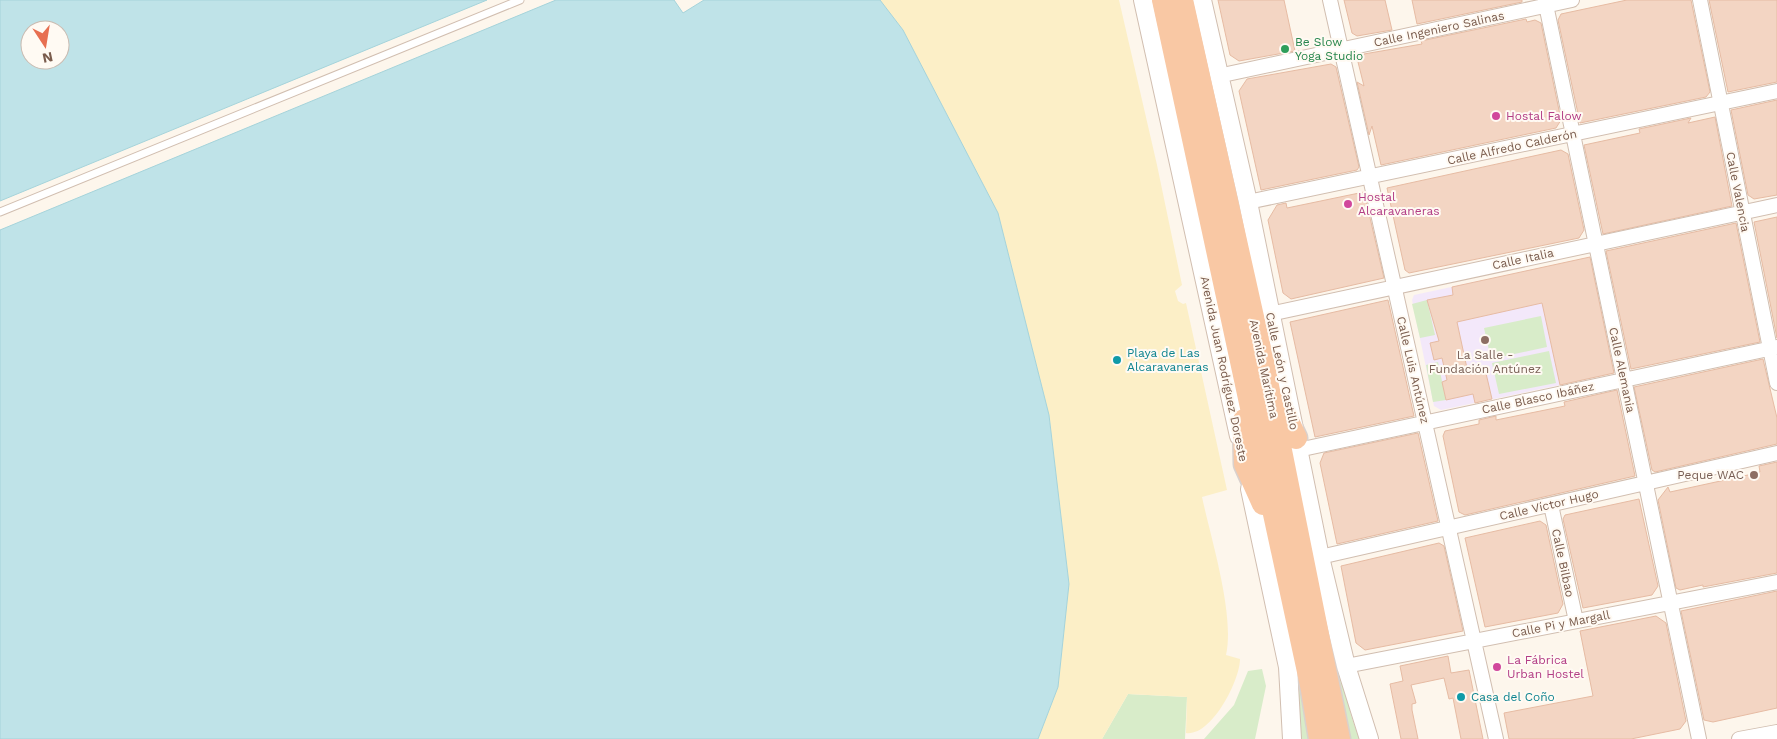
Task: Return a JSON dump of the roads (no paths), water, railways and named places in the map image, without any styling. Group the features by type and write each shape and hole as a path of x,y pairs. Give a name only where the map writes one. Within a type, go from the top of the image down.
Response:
{"highway":[{"name":"Avenida Marítima","path":"1163,0 1262,367 1291,443 1340,739"},
{"name":"Avenida Marítima","path":"1182,0 1262,367 1280,543 1320,739"},
{"path":"1262,367 1245,464 1280,543"},
{"path":"1262,367 1279,402 1291,443"}],"street":[{"name":"Avenida Juan Rodríguez Doreste","path":"1143,0 1288,667 1292,739"},
{"name":"Calle León y Castillo","path":"1202,0 1248,202 1270,314 1262,367"},
{"name":"Calle Luis Antúnez","path":"1330,0 1496,739"},
{"name":"Calle Ingeniero Salinas","path":"1218,76 1545,3 1572,0"},
{"name":"Calle Valencia","path":"1700,0 1743,213 1774,348 1777,383"},
{"name":"Calle Alemania","path":"1545,3 1699,739"},
{"name":"Calle Alfredo Calderón","path":"1248,202 1777,92"},
{"name":"Calle Italia","path":"1270,314 1777,205"},
{"name":"Calle Blasco Ibáñez","path":"1291,443 1425,422 1774,348"},
{"path":"1291,443 1346,666 1369,739"},
{"name":"Calle Víctor Hugo","path":"1320,557 1777,453"},
{"name":"Calle Bilbao","path":"1551,504 1576,621"},
{"name":"Calle Pi y Margall","path":"1346,666 1777,582"},
{"path":"1739,739 1777,732"}],"lane":[{"path":"0,212 520,0"}],"water":[{"path":"0,0 487,0 0,201"},
{"path":"556,0 674,0 683,13 704,0 880,0 903,30 998,213 1049,415 1069,584 1058,687 1038,739 0,739 0,230"}],"place":[{"name":"Be Slow Yoga Studio","path":"1285,49"},
{"name":"Hostal Falow","path":"1496,116"},
{"name":"Hostal Alcaravaneras","path":"1348,204"},
{"name":"La Salle - Fundación Antúnez","path":"1485,340"},
{"name":"Playa de Las Alcaravaneras","path":"1117,360"},
{"name":"Peque WAC","path":"1754,475"},
{"name":"La Fábrica Urban Hostel","path":"1497,667"},
{"name":"Casa del Coño","path":"1461,697"}]}
